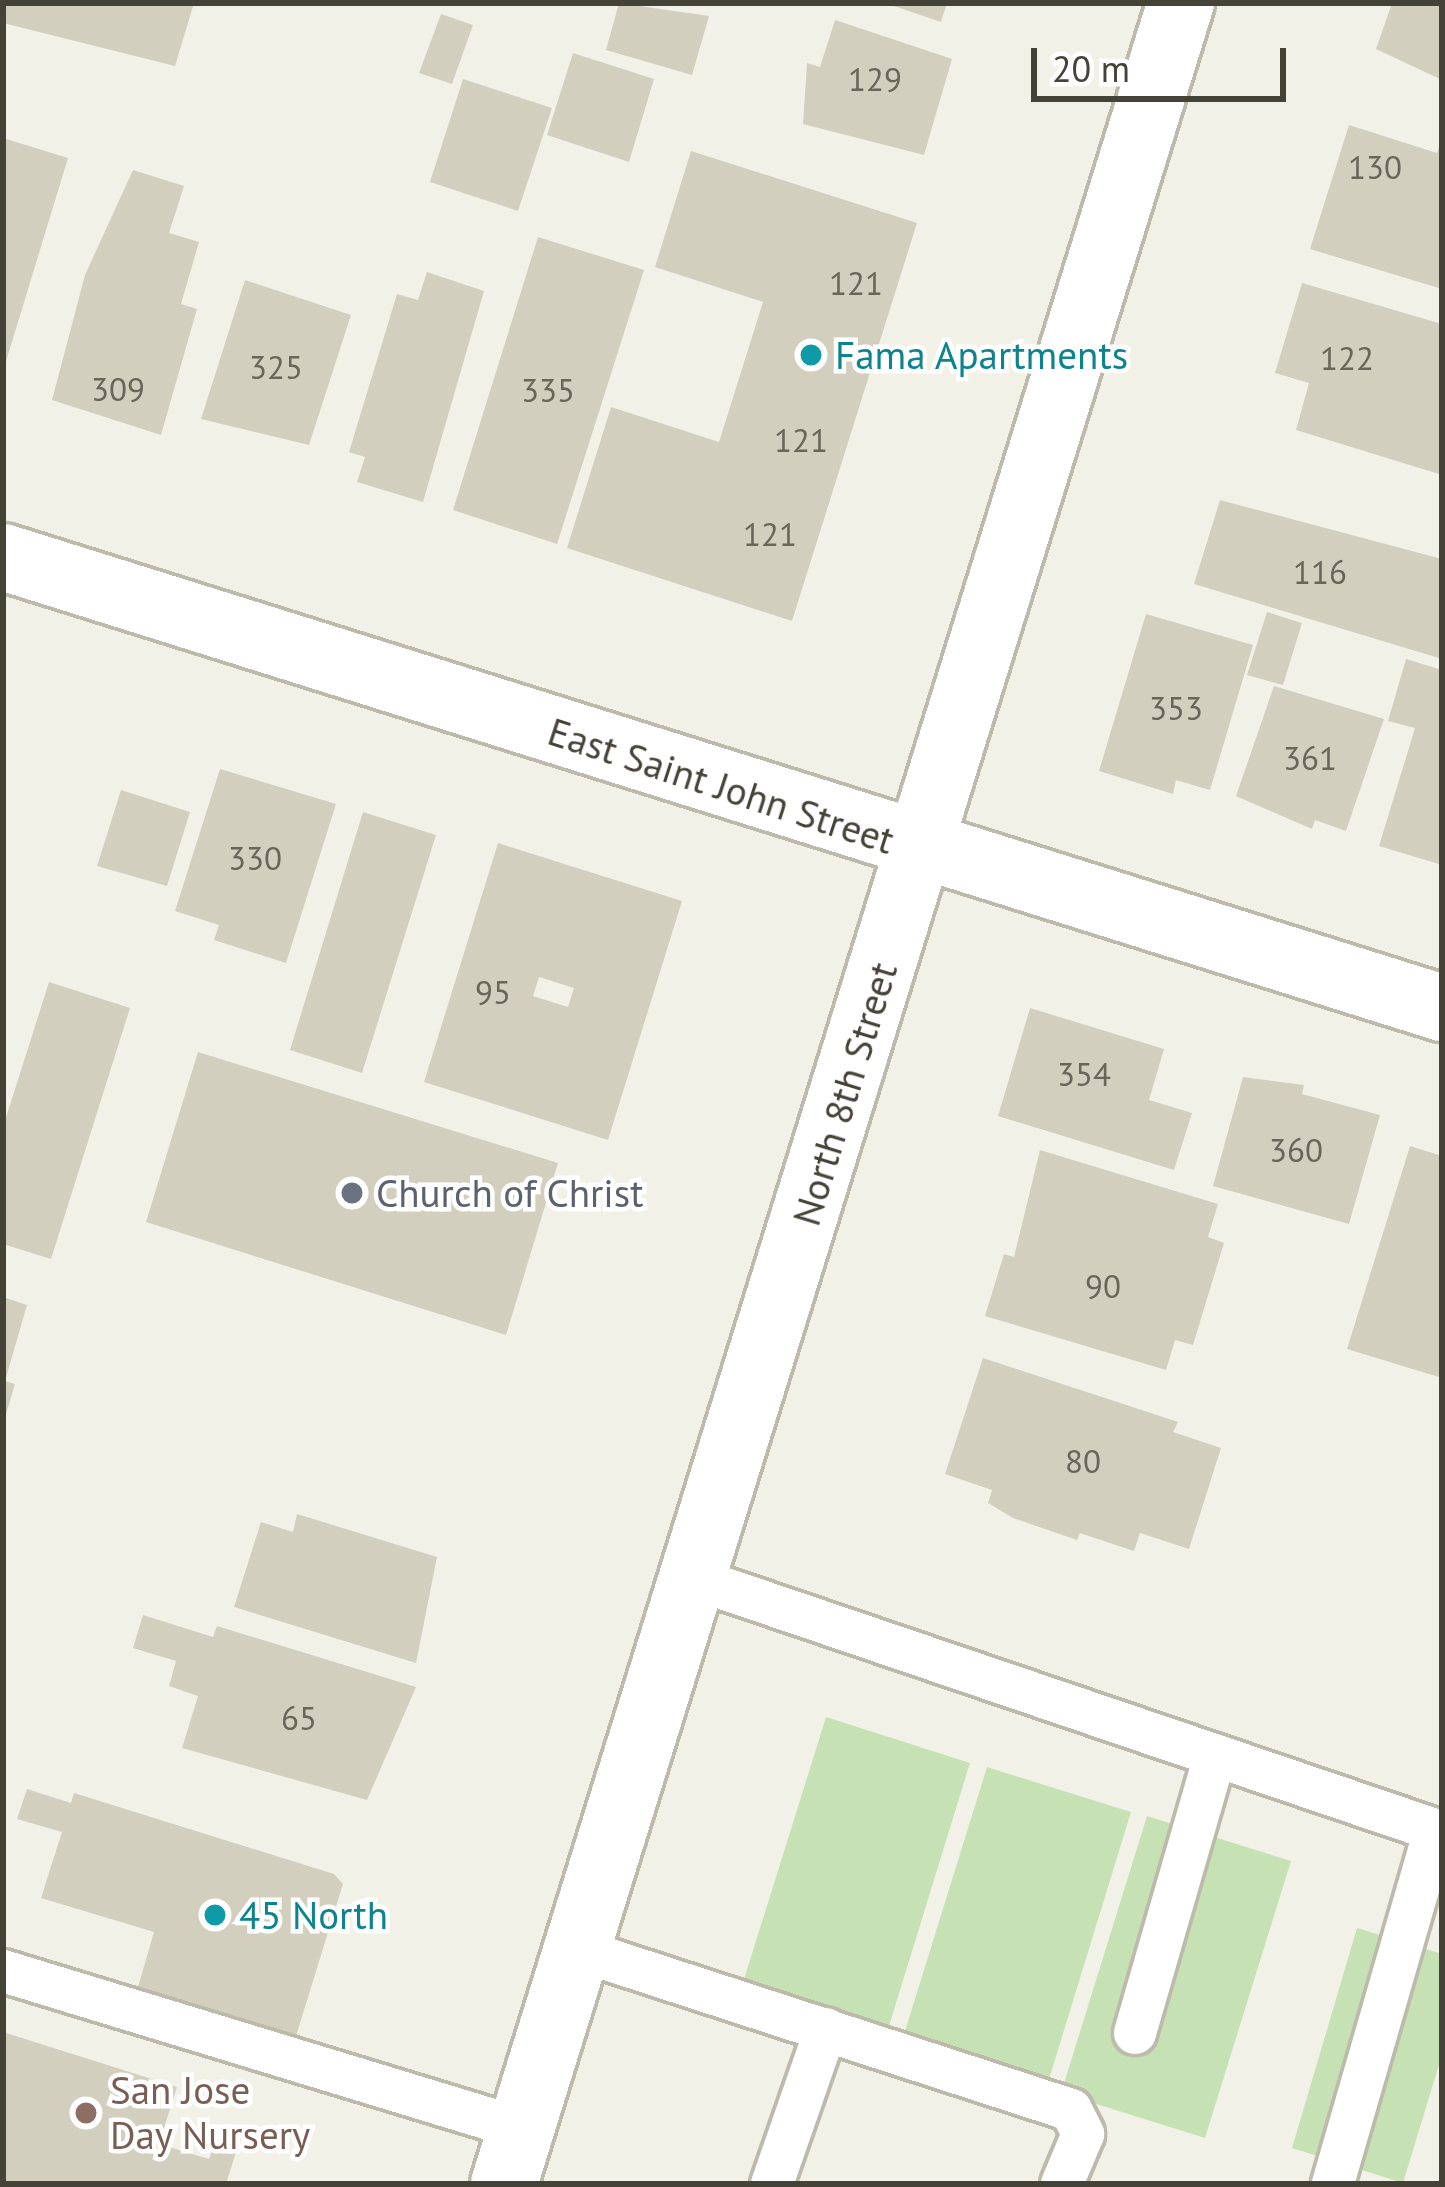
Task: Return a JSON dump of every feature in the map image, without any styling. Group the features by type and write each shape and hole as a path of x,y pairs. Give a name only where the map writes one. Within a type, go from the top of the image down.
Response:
{"street":[{"name":"North 8th Street","path":"513,2157 1181,3"},
{"name":"East Saint John Street","path":"3,557 917,848 1442,1008"}],"lane":[{"path":"693,1578 1435,1830 1333,2184"},
{"path":"1135,2033 1215,1755"},
{"path":"579,1950 1071,2110 1083,2134 1062,2184"},
{"path":"3,1971 513,2157"},
{"path":"772,2184 826,2029"}],"green space":[{"path":"826,1717 970,1763 885,2039 740,1992"},
{"path":"987,1767 1131,1812 1046,2089 901,2044"},
{"path":"1147,1816 1291,1861 1205,2138 1061,2093"},
{"path":"1357,1928 1442,1954 1442,2055 1403,2183 1292,2148"}],"building":[{"path":"3,3 194,3 175,66 3,23"},
{"path":"619,3 709,16 692,75 606,50"},
{"path":"885,3 947,3 941,22"},
{"path":"1392,3 1442,3 1442,80 1376,49"},
{"path":"441,14 473,25 452,84 419,73"},
{"path":"835,20 952,59 924,155 803,124 807,63 820,67"},
{"path":"573,53 654,79 629,162 547,135"},
{"path":"463,79 552,108 518,211 430,182"},
{"path":"1349,125 1437,153 1442,139 1442,289 1310,249"},
{"path":"3,138 68,158 4,368 3,368"},
{"name":"Fama Apartments","path":"691,151 917,223 792,621 567,548 611,407 719,442 763,302 655,267"},
{"path":"133,170 184,186 169,233 199,242 181,304 197,309 161,435 52,400 85,275"},
{"path":"538,237 644,270 557,544 453,510"},
{"path":"427,272 484,291 423,502 357,482 365,457 349,452 397,294 418,300"},
{"path":"245,280 351,315 309,445 201,419"},
{"path":"1302,283 1442,324 1442,475 1296,430 1309,383 1275,373"},
{"path":"1220,500 1442,559 1442,659 1194,584"},
{"path":"1267,612 1302,623 1283,685 1247,675"},
{"path":"1146,614 1253,645 1210,790 1176,780 1173,794 1099,771"},
{"path":"1406,659 1442,670 1442,865 1379,846 1415,728 1388,721"},
{"path":"1274,686 1384,719 1346,831 1315,820 1312,829 1236,796"},
{"path":"220,769 336,804 286,963 214,940 219,925 175,911"},
{"path":"121,790 190,812 167,886 97,866"},
{"path":"363,812 436,835 362,1073 290,1050"},
{"path":"498,843 682,901 608,1140 424,1082","holes":["539,977 574,988 568,1007 533,996"]},
{"path":"49,982 130,1008 51,1259 3,1244 3,1127"},
{"path":"1030,1008 1164,1049 1149,1100 1192,1113 1174,1170 998,1116"},
{"name":"Church of Christ","path":"198,1052 558,1163 506,1335 146,1222"},
{"path":"1243,1077 1304,1085 1302,1094 1380,1115 1349,1224 1213,1186"},
{"path":"1410,1146 1442,1156 1442,1378 1347,1349"},
{"path":"1040,1150 1218,1204 1208,1237 1224,1243 1193,1345 1175,1340 1166,1370 985,1316 1004,1254 1014,1257"},
{"path":"3,1297 27,1305 5,1381 15,1384 4,1421"},
{"path":"983,1358 1178,1422 1173,1432 1221,1448 1189,1549 1140,1533 1134,1551 1080,1533 1077,1540 1013,1518 988,1503 992,1490 945,1474"},
{"path":"297,1514 437,1557 416,1663 234,1607 261,1522 293,1532"},
{"path":"143,1615 213,1637 217,1626 416,1687 367,1800 182,1748 198,1696 169,1686 176,1661 133,1648"},
{"name":"45 North","path":"27,1789 71,1803 74,1793 334,1874 343,1884 296,2036 138,1987 154,1932 41,1898 62,1832 17,1819"},
{"name":"San Jose Day Nursery","path":"3,2032 177,2087 159,2144 209,2159 216,2140 238,2146 226,2184 3,2184"}],"place":[{"name":"Fama Apartments","path":"811,355"},
{"name":"Church of Christ","path":"352,1193"},
{"name":"45 North","path":"215,1915"},
{"name":"San Jose Day Nursery","path":"86,2113"}]}
